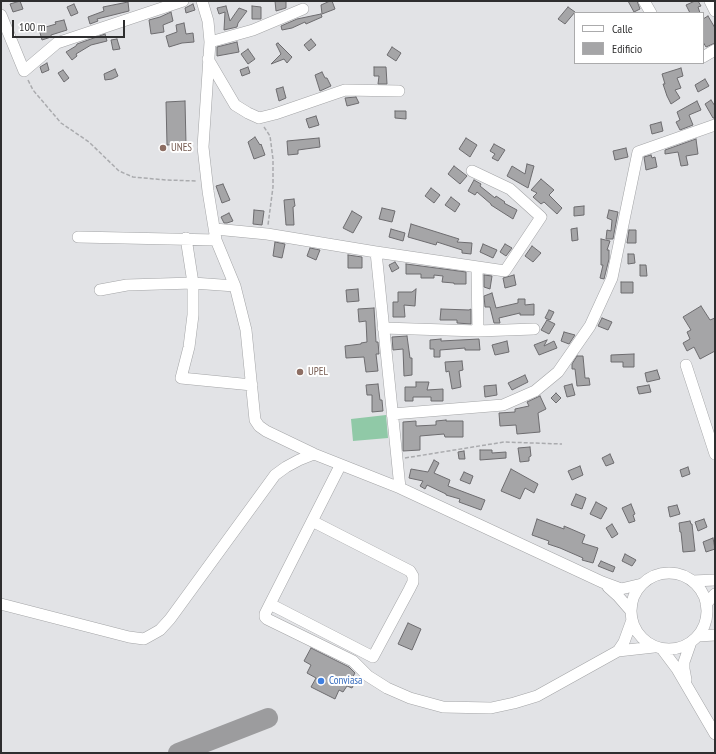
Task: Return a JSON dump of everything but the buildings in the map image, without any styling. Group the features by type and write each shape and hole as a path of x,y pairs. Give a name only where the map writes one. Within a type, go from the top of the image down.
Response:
{"street":[{"path":"1,15 24,71 57,43 183,1"},
{"path":"202,1 208,21 210,42 203,147 207,181 216,234 235,286 246,330 255,420 259,426 266,431 340,466 400,488 602,582 621,589 642,584 656,575 672,573 683,576 693,581 701,591 709,609"},
{"path":"644,1 650,12"},
{"path":"710,1 715,11"},
{"path":"210,42 253,30 303,9"},
{"path":"704,56 715,50"},
{"path":"208,59 235,105 259,118 276,114 345,90 399,91"},
{"path":"392,414 503,405 535,391 558,372 590,326 612,278 638,152 715,125"},
{"path":"78,237 186,238 216,234 267,234 505,271 541,218 510,189 472,171"},
{"path":"186,238 193,283 193,315 189,347 181,378 252,385"},
{"path":"376,252 400,488"},
{"path":"477,267 478,331"},
{"path":"100,290 127,284 193,283 235,286"},
{"path":"384,328 478,331 534,329"},
{"path":"686,365 715,454"},
{"path":"1,604 129,637 144,639 160,630 170,619 275,475 299,460 314,454"},
{"path":"340,466 265,614 265,617 353,661 376,682 387,688 410,698 443,707 491,708 514,704 537,696 618,651 658,648 672,649 682,647 694,639 715,635"},
{"path":"312,521 410,571 413,576 413,582 366,673"},
{"path":"693,581 715,580"},
{"path":"602,582 618,596 631,615 635,628 640,636 658,648 671,660 715,734"},
{"path":"618,651 624,642 634,596 642,584"},
{"path":"687,687 684,662 694,639 705,623 715,594"},
{"path":"270,604 373,657"}],"path":[{"path":"24,71 33,90 61,122 89,142 119,171 133,177 166,180 207,181"},
{"path":"259,118 270,136 273,159 273,187 267,234"},
{"path":"397,459 504,442 562,444"}],"green space":[{"path":"386,415 388,438 353,441 351,419"}],"taxiway":[{"path":"178,753 268,718"}],"place":[{"name":"UNES","path":"163,148"},
{"name":"UPEL","path":"300,372"},
{"name":"Conviasa","path":"321,681"}]}
